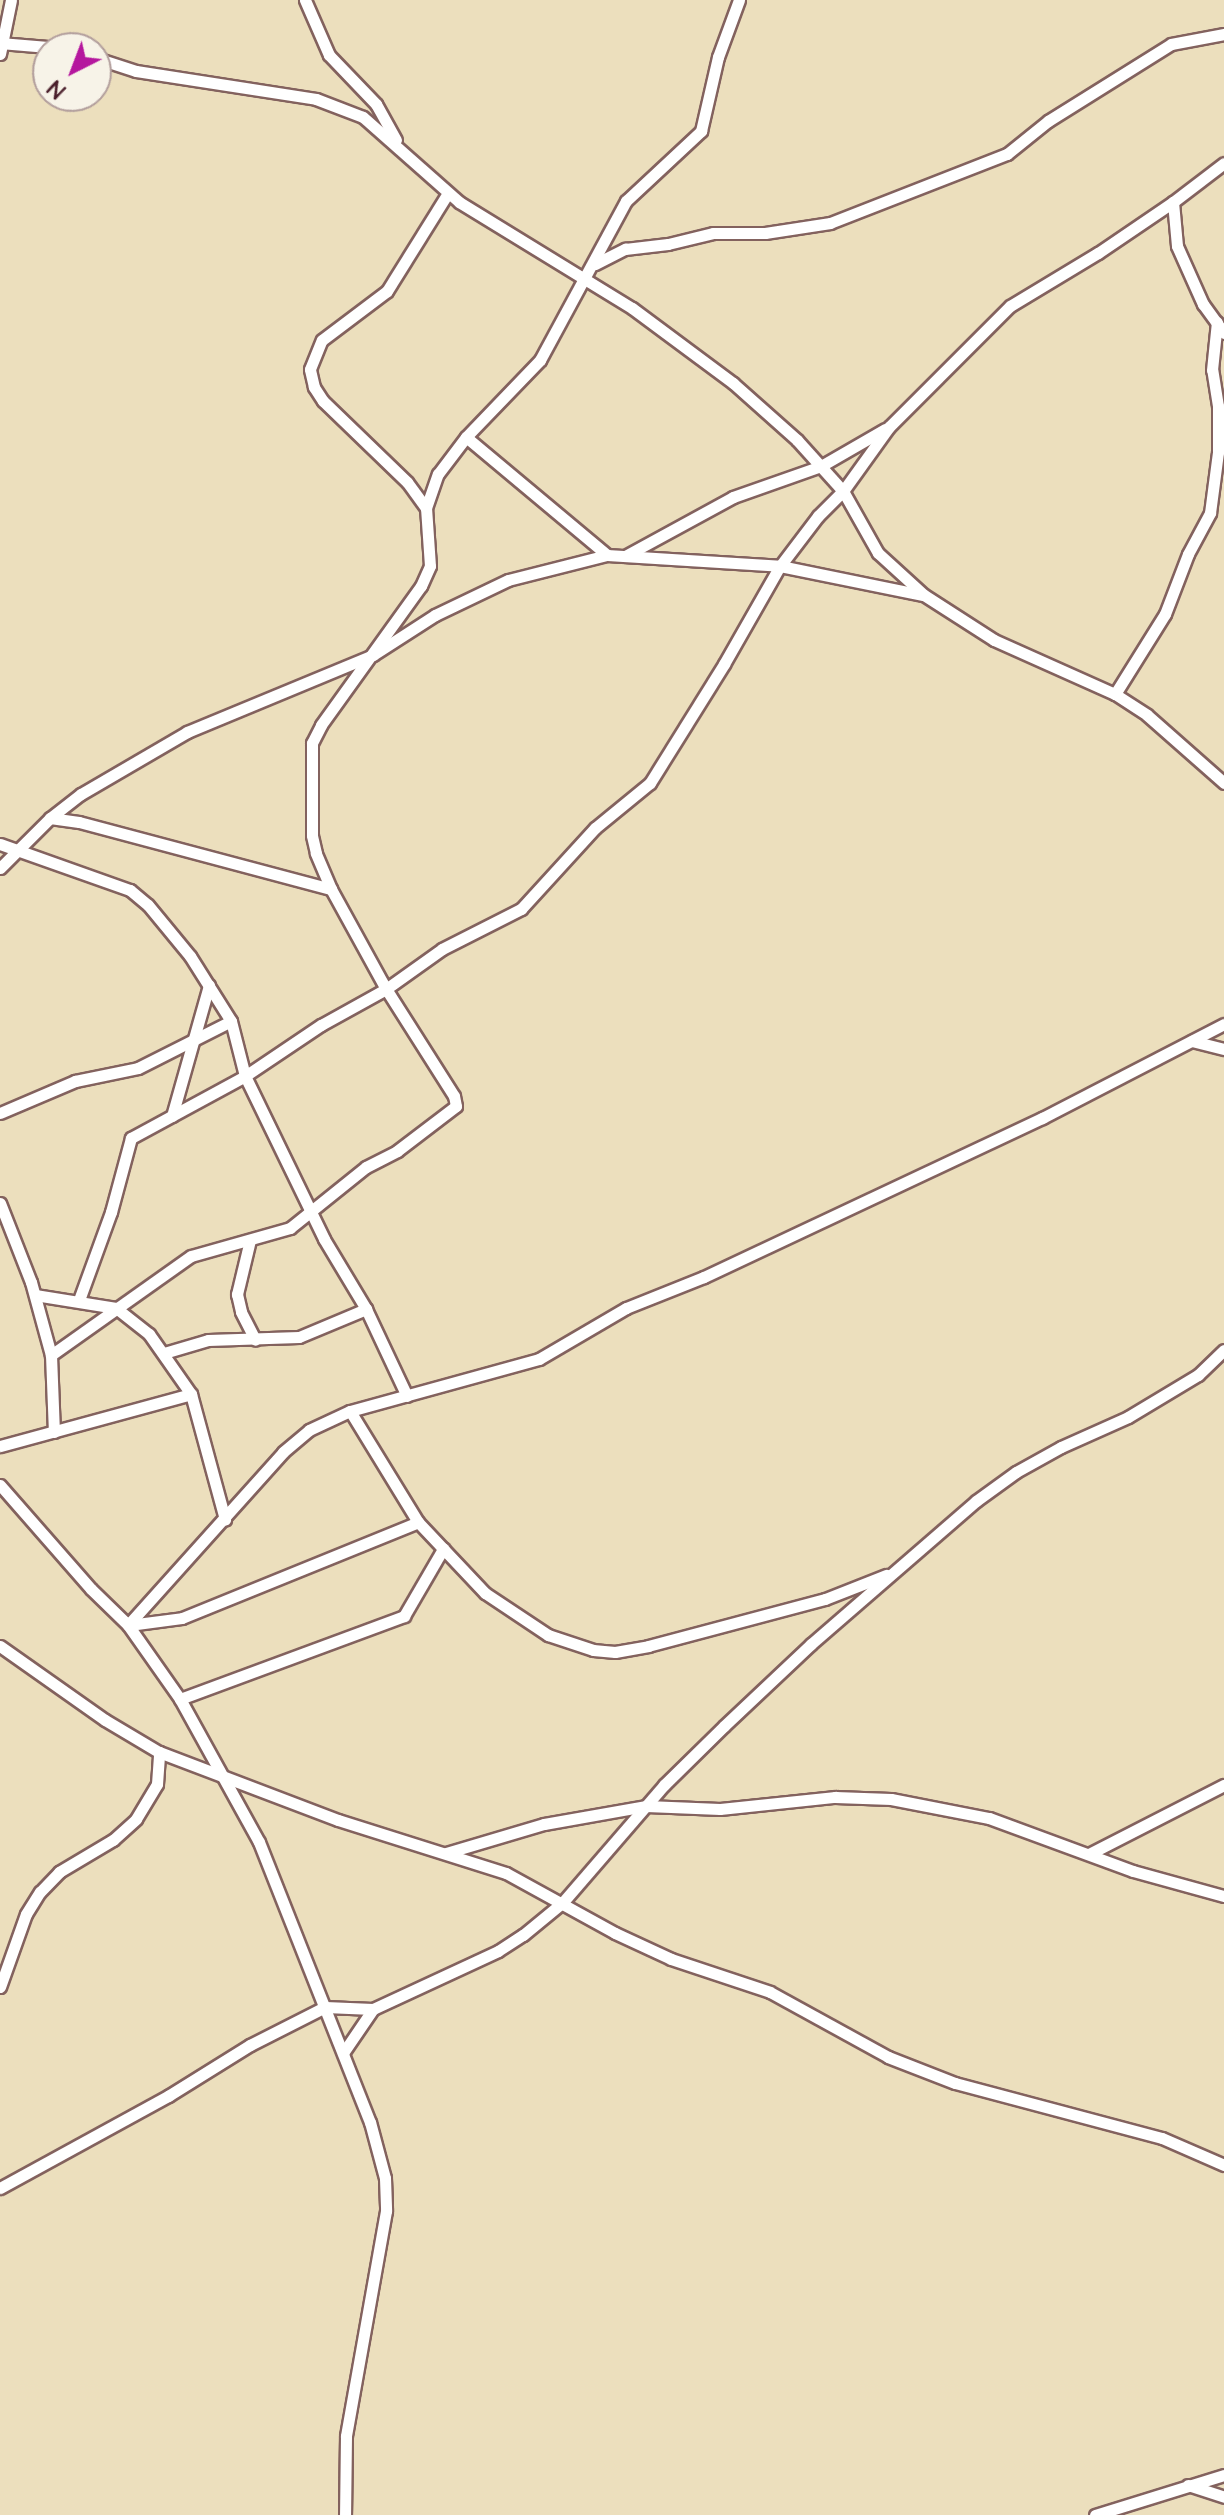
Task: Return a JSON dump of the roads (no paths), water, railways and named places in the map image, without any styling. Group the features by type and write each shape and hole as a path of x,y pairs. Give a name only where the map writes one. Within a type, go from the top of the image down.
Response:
{"street":[{"path":"11,0 1,47 32,48"},
{"path":"305,0 329,55 376,104 401,147"},
{"path":"51,1355 191,1256 280,1233 456,1106 454,1096 386,989 331,889 312,835 312,743 321,725 421,586 430,566 426,508 438,474 466,437 535,367 585,282 626,201 701,131 718,57 739,0"},
{"path":"594,265 625,249 668,244 713,233 806,229 830,223 1007,154 1048,121 1171,44 1224,34"},
{"path":"112,63 136,71 342,106 363,117 401,147 448,193 585,282 642,314 733,383 821,466 843,491 878,553 924,595 994,640 1115,694 1147,715 1224,783"},
{"path":"79,1300 111,1212 128,1144 138,1131 245,1076 321,1025 386,989 436,952 521,909 595,828 650,783 780,566 824,509 843,491 889,427 1010,306 1040,290 1173,202 1224,163"},
{"path":"426,508 407,482 323,401 314,387 310,369 322,340 387,291 448,193"},
{"path":"1115,694 1165,614 1188,554 1210,513 1218,452 1218,406 1212,370 1220,327 1203,304 1177,246 1173,202"},
{"path":"625,556 742,492 821,466 889,427"},
{"path":"466,437 607,555"},
{"path":"0,868 50,818 81,794 187,732 373,655 479,591 508,580 607,555 780,566 924,595"},
{"path":"50,818 108,829 331,889"},
{"path":"0,844 130,890 148,905 190,956 231,1021 245,1076 311,1210 366,1309 407,1396"},
{"path":"172,1116 209,985"},
{"path":"0,1113 75,1081 138,1068 231,1021"},
{"path":"128,1625 295,1441 350,1411 539,1359 626,1308 704,1277 1042,1118 1224,1024"},
{"path":"1192,1041 1224,1049"},
{"path":"0,1203 35,1295 51,1355 54,1432"},
{"path":"250,1240 237,1294 241,1312 255,1340"},
{"path":"35,1295 116,1308 142,1326 191,1394 225,1519"},
{"path":"164,1353 208,1340 299,1337 366,1309"},
{"path":"0,2188 168,2096 250,2045 325,2007 373,2009 498,1951 563,1902 646,1806 735,1716 895,1571 1016,1472 1061,1447 1128,1417 1198,1375 1224,1350"},
{"path":"0,1446 191,1394"},
{"path":"350,1411 418,1522 485,1593 548,1635 593,1650 615,1652 825,1599 895,1571"},
{"path":"0,1485 91,1589 128,1625 180,1699 259,1842 370,2122 385,2178 386,2211 346,2436 345,2515"},
{"path":"128,1625 182,1618 418,1522"},
{"path":"180,1699 404,1616 443,1549"},
{"path":"0,1646 105,1720 159,1752 338,1820 506,1873 615,1933 671,1959 770,1992 888,2057 955,2083 1162,2138 1224,2165"},
{"path":"0,1987 26,1914 40,1892 59,1872 113,1840 136,1819 157,1784 159,1752"},
{"path":"1089,1854 1224,1785"},
{"path":"443,1854 544,1824 646,1806 720,1809 835,1797 891,1799 989,1818 1133,1871 1224,1896"},
{"path":"343,2053 373,2009"},
{"path":"1095,2515 1224,2475"},
{"path":"1188,2485 1224,2497"}]}
